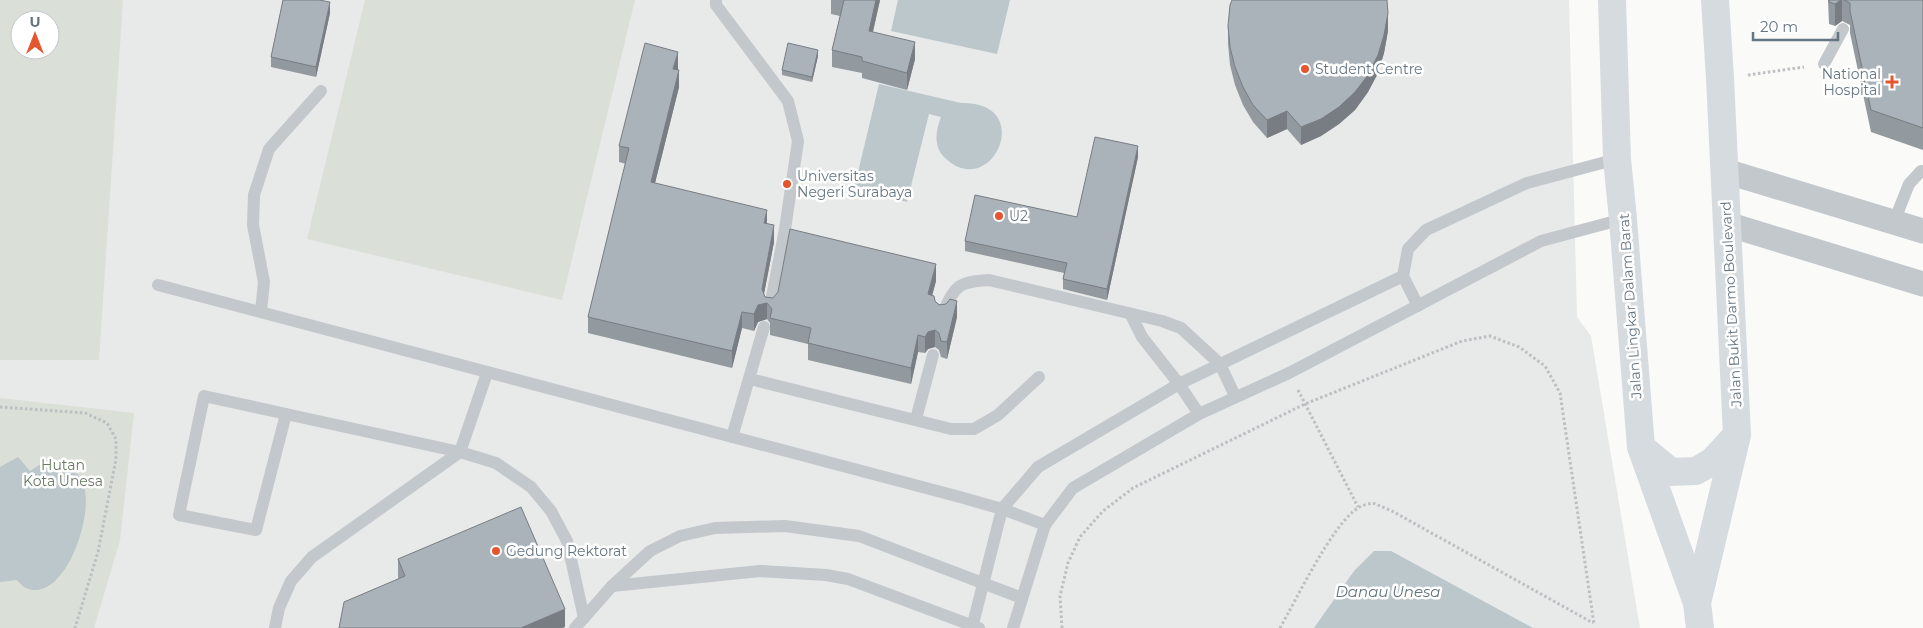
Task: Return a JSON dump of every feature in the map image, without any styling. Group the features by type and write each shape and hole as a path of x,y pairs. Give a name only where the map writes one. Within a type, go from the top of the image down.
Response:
{"main road":[{"name":"Jalan Lingkar Dalam Barat","path":"1612,0 1617,160 1624,219 1641,447 1699,616"},
{"name":"Jalan Bukit Darmo Boulevard","path":"1699,616 1737,435 1715,0"},
{"path":"1641,447 1671,472 1696,471 1713,461 1737,435"}],"street":[{"path":"1725,171 1923,231"},
{"path":"1727,224 1923,284"}],"lane":[{"path":"716,0 716,5 788,101 798,141 785,229 770,307"},
{"path":"1824,64 1844,29"},
{"path":"261,311 264,282 253,225 254,195 270,149 320,90"},
{"path":"1418,306 1403,276 1408,249 1426,230 1527,183 1617,160"},
{"path":"1894,222 1908,184 1923,171"},
{"path":"1013,628 1044,525 1073,488 1198,414 1289,373 1541,242 1624,219"},
{"path":"612,586 760,571 826,575 848,579 974,627 1002,509 1038,467 1179,384 1403,276"},
{"path":"942,314 955,289 970,281 989,280 1162,321 1181,328 1220,364 1235,396"},
{"path":"158,285 1002,509 1044,525"},
{"path":"1131,315 1142,337 1179,384 1198,414"},
{"path":"732,437 764,327"},
{"path":"916,419 933,355"},
{"path":"275,628 279,608 291,581 312,557 460,452 487,373"},
{"path":"750,379 951,428 974,429 998,415 1039,377"},
{"path":"286,414 256,530 179,515 204,396 460,452 496,463 531,487 551,510 567,542 584,618"},
{"path":"576,628 612,586 650,551 680,536 715,528 785,526 859,536 1022,598"}],"path":[{"path":"1720,78 1824,64"},
{"path":"1062,628 1060,596 1068,563 1080,537 1103,512 1132,488 1305,404 1462,341 1490,336 1519,347 1545,366 1560,393 1594,624 1392,511 1373,503 1358,507 1344,520 1330,540 1280,628"},
{"path":"1289,373 1358,507"},
{"path":"0,407 85,413 107,423 116,439 116,459 98,552 76,628"}],"shaded area":[{"name":"Universitas Negeri Surabaya","path":"0,0 1569,0 1577,317 1591,336 1640,628 0,628"}],"green space":[{"path":"0,0 123,0 99,360 0,360"},
{"path":"365,0 635,0 562,300 307,239"},
{"name":"Hutan Kota Unesa","path":"0,398 134,413 120,540 94,628 0,628"}],"water":[{"path":"898,0 1010,0 997,54 891,31"},
{"path":"879,84 984,107 997,117 1002,132 999,147 990,160 977,168 961,168 944,157 938,148 936,137 941,117 929,114 907,202 854,189"},
{"path":"18,457 30,471 49,459 65,466 79,476 85,489 86,507 76,548 66,567 54,582 41,589 26,588 17,580 0,582 0,467"},
{"name":"Danau Unesa","path":"1374,551 1391,551 1533,628 1314,628 1354,571"}],"building":[{"path":"283,0 319,0 330,2 316,67 271,57"},
{"path":"844,0 876,0 869,31 915,42 907,73 862,61 862,57 832,50"},
{"name":"Student Centre","path":"1232,0 1387,0 1388,13 1378,55 1368,75 1355,92 1339,107 1321,119 1301,127 1287,111 1267,120 1253,105 1243,87 1230,47 1228,26"},
{"path":"1829,0 1841,0 1835,4 1829,2"},
{"name":"National Hospital","path":"1844,0 1923,0 1923,128 1871,110 1850,11 1850,3"},
{"path":"645,43 678,52 673,69 679,70 651,182 767,210 764,223 774,225 762,289 765,297 773,298 778,292 790,229 936,264 928,294 934,296 935,301 939,305 946,304 950,299 957,301 947,342 941,341 939,333 935,330 928,332 925,337 918,335 911,368 808,343 811,328 770,318 772,309 767,303 758,305 754,314 742,312 732,351 588,317 629,148 619,146"},
{"path":"788,43 818,50 812,77 782,70"},
{"name":"U2","path":"1095,137 1138,146 1107,289 1063,279 1067,263 965,241 975,195 1077,217"},
{"name":"Gedung Rektorat","path":"521,507 565,609 521,628 339,628 344,602 405,576 398,559"}],"place":[{"name":"Student Centre","path":"1305,69"},
{"name":"National Hospital","path":"1892,82"},
{"name":"Universitas Negeri Surabaya","path":"787,184"},
{"name":"U2","path":"999,216"},
{"name":"Gedung Rektorat","path":"496,551"}]}
